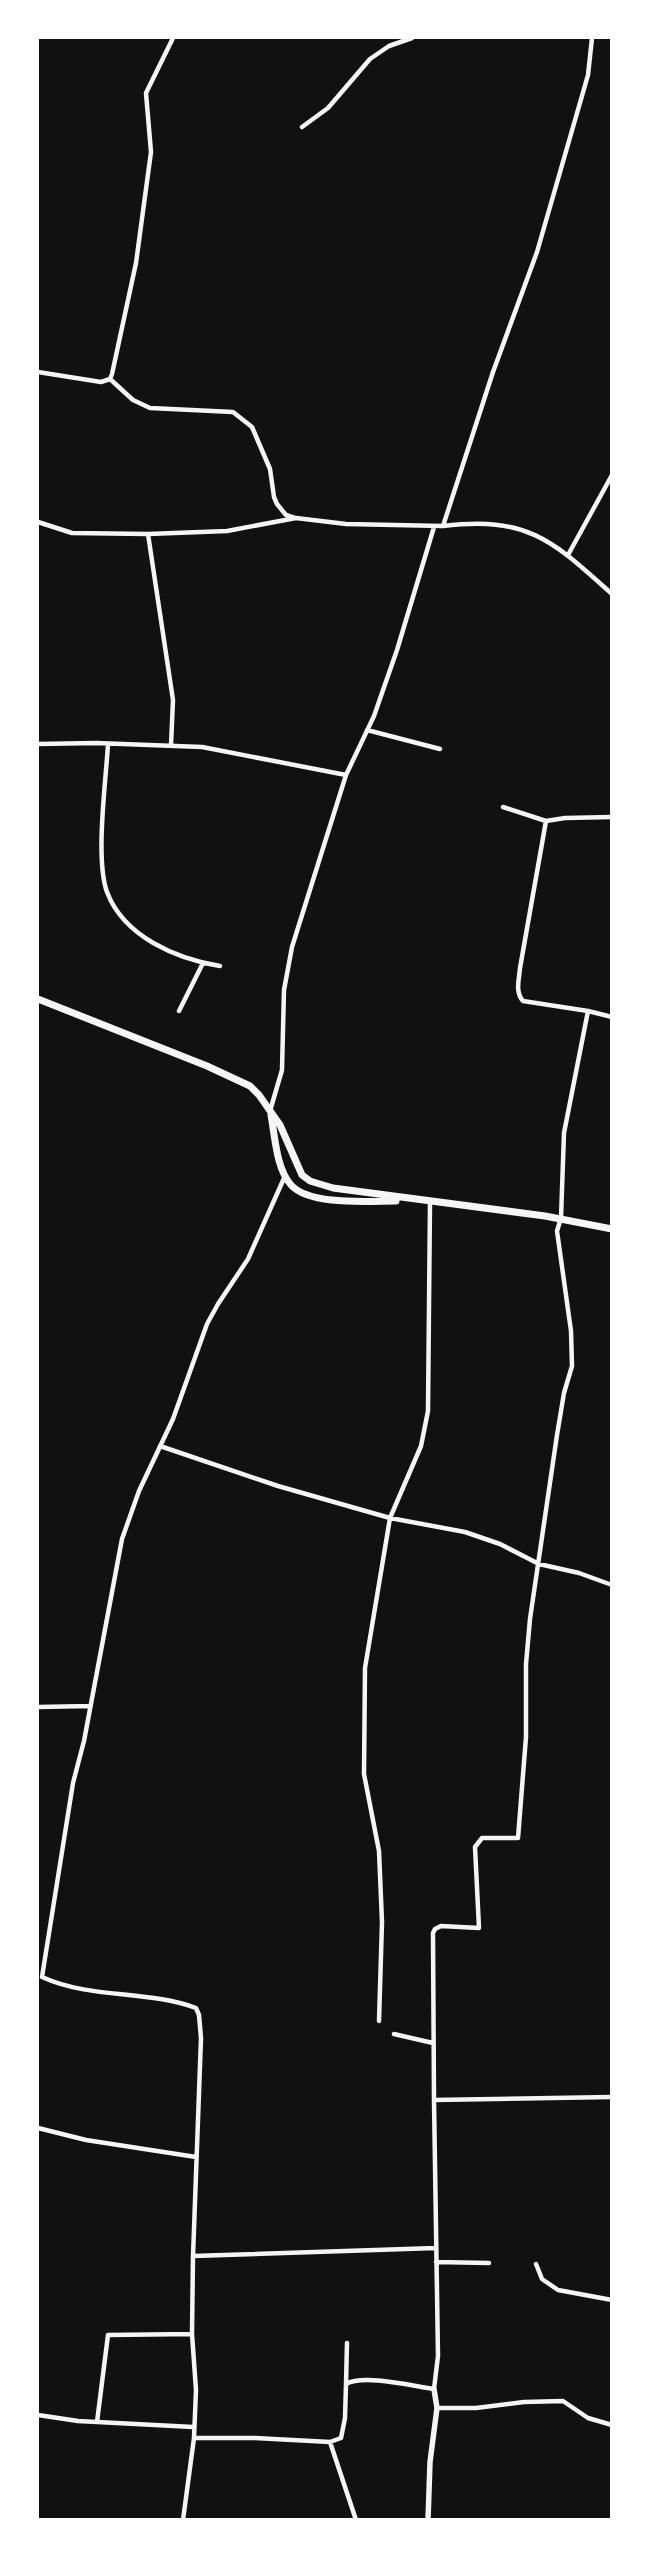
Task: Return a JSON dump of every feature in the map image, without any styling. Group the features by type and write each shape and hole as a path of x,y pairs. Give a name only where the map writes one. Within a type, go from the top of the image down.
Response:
{"main road":[{"path":"38,999 207,1066 250,1086 259,1095 280,1125 296,1165 310,1182 333,1188 416,1200 561,1218 612,1229"},
{"path":"270,1113 285,1176 291,1186 301,1192 325,1199 362,1201 416,1200"}],"street":[{"path":"110,379 136,264 150,162 146,93 173,38"},
{"path":"302,127 328,108 370,59 390,46 412,38"},
{"path":"443,526 493,372 537,252 588,75 592,38"},
{"path":"38,372 90,381 103,382 110,379"},
{"path":"110,379 133,400 150,408 233,412 252,427 270,468 277,504 286,514 296,518 346,524 443,526 469,523 510,526 544,538 568,555 612,594"},
{"path":"568,555 612,474"},
{"path":"38,522 72,533 148,534 227,531 296,518"},
{"path":"270,1113 282,1070 286,970 320,852 346,775 367,730 397,650 434,526"},
{"path":"148,534 173,700 171,746"},
{"path":"367,730 440,749"},
{"path":"38,744 202,747 346,775"},
{"path":"108,744 102,858 108,892 130,926 142,937 203,964 220,966"},
{"path":"503,807 546,822 565,818 612,817"},
{"path":"546,822 520,968 519,997 527,1004 588,1011 612,1017"},
{"path":"179,1011 203,964"},
{"path":"428,2520 430,2462 437,2408 434,2389 438,2356 433,1933 435,1929 441,1926 479,1928 475,1847 482,1838 518,1838 526,1737 526,1664 530,1619 556,1435 564,1393 572,1366 570,1321 558,1242 561,1218 564,1133 588,1011"},
{"path":"183,2520 194,2438 196,2390 192,2334 201,2038 199,2015 196,2008 161,1999 58,1985 40,1976 73,1783 84,1741 122,1539 140,1491 173,1419 207,1324 248,1259 285,1176"},
{"path":"379,2021 382,1922 379,1851 364,1774 365,1677 376,1594 390,1518 421,1446 428,1411 430,1202"},
{"path":"160,1446 278,1486 390,1518 465,1532 500,1544 539,1564 580,1573 612,1585"},
{"path":"38,1707 90,1706"},
{"path":"394,2034 433,2043"},
{"path":"434,2100 612,2097"},
{"path":"38,2128 86,2140 196,2157"},
{"path":"193,2256 436,2248"},
{"path":"436,2262 489,2263"},
{"path":"536,2264 542,2279 558,2290 612,2300"},
{"path":"97,2422 108,2335 192,2334"},
{"path":"194,2438 255,2438 330,2442 341,2438 348,2343"},
{"path":"346,2384 359,2379 434,2389"},
{"path":"437,2408 476,2408 524,2402 563,2401 588,2418 612,2425"},
{"path":"38,2415 97,2422 194,2427"},
{"path":"330,2442 356,2520"}]}
